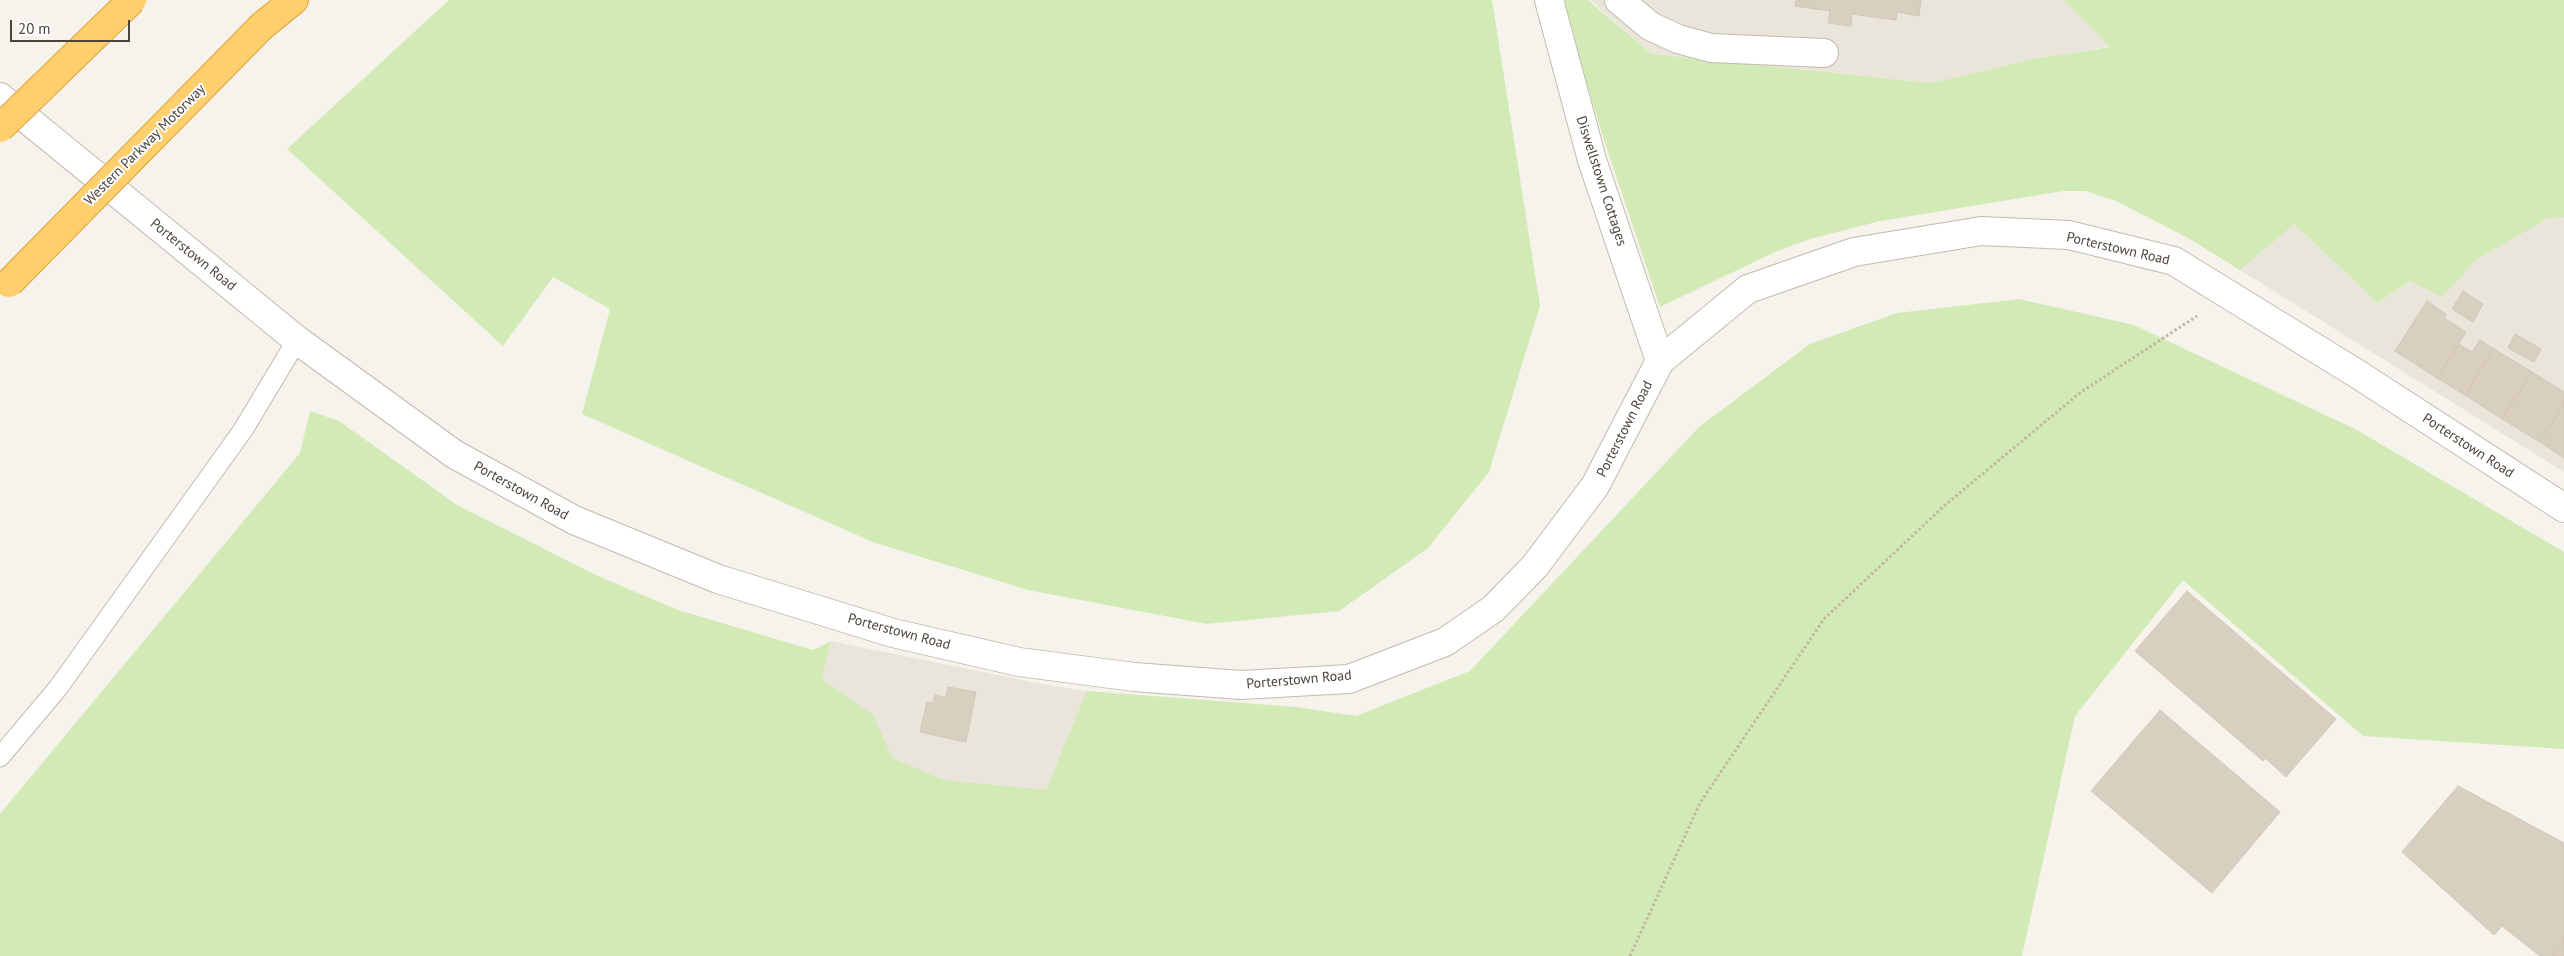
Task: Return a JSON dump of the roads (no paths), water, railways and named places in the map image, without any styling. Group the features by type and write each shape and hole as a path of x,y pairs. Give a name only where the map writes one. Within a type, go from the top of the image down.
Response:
{"highway":[{"path":"0,128 132,0"},
{"name":"Western Parkway Motorway","path":"5,288 262,26 294,0"}],"street":[{"name":"Diswellstown Cottages","path":"1549,0 1592,160 1660,361"},
{"path":"1619,0 1650,26 1694,44 1711,48 1824,53"},
{"name":"Porterstown Road","path":"0,97 297,340 454,454 574,520 718,579 893,633 1019,662 1134,677 1241,685 1349,679 1445,642 1493,609 1535,566 1595,486 1660,361 1748,289 1854,252 1981,231 2069,235 2174,261 2367,380 2564,508"}],"lane":[{"path":"0,757 58,688 242,430 297,340"}]}
